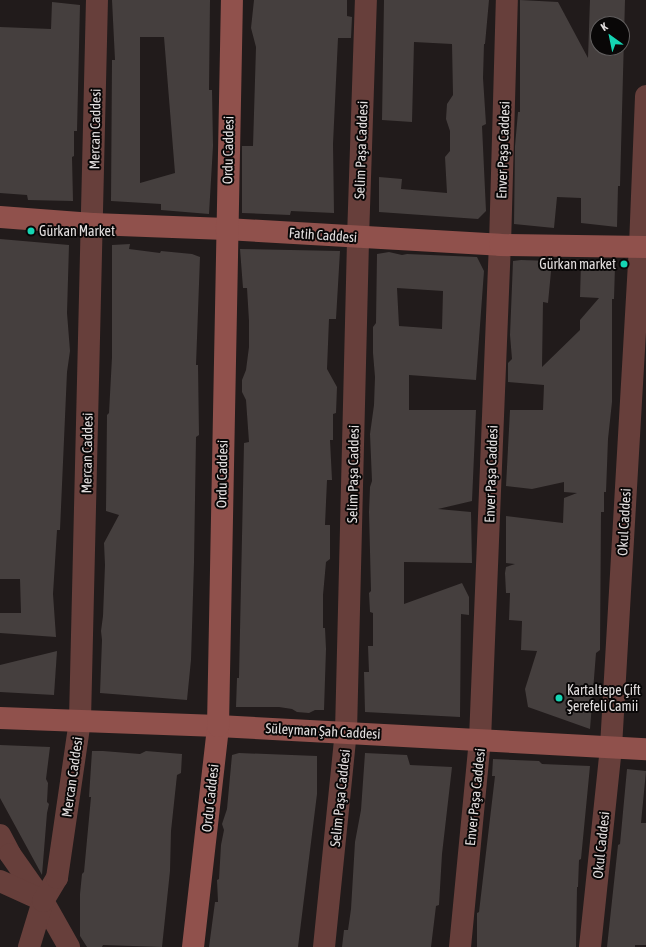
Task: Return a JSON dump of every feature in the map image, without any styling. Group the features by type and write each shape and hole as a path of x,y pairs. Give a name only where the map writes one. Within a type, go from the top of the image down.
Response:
{"street":[{"name":"Mercan Caddesi","path":"30,947 43,901 58,878 80,720 93,224 97,0"},
{"name":"Ordu Caddesi","path":"193,947 218,726 226,228 232,0"},
{"name":"Selim Paşa Caddesi","path":"324,947 346,732 358,238 366,0"},
{"name":"Enver Paşa Caddesi","path":"460,947 480,740 500,244 507,0"},
{"name":"Okul Caddesi","path":"590,947 611,747 643,247 646,96"},
{"name":"Fatih Caddesi","path":"0,217 93,224 226,228 358,238 500,244 643,247"},
{"name":"Süleyman Şah Caddesi","path":"0,718 80,720 346,732 646,749"},
{"path":"0,835 10,854 43,901 69,947"},
{"path":"0,881 43,901"}],"building":[{"path":"112,0 210,0 209,90 212,90 213,146 209,214 161,210 161,204 111,201 112,60 115,60","holes":["140,37 164,37 175,173 140,183"]},
{"path":"254,0 347,0 347,16 352,17 351,38 338,38 333,144 334,213 291,211 290,215 242,213 242,146 253,146 256,47 251,28"},
{"path":"384,0 489,0 484,44 483,78 486,124 482,126 486,211 478,219 379,212 379,177 402,179 401,189 447,193 445,157 450,151 450,131 446,119 447,104 453,95 452,44 414,42 412,122 382,120"},
{"path":"520,0 558,2 588,58 590,0 625,0 625,16 590,16 590,56 623,56 620,186 618,186 617,227 581,223 581,198 557,197 554,228 514,224 515,146 518,112 520,112"},
{"path":"52,2 80,5 77,131 74,131 74,156 72,157 73,201 28,200 27,195 0,193 0,27 51,29"},
{"path":"0,239 69,245 67,313 70,351 67,372 60,530 57,530 53,594 56,637 0,633 0,613 21,613 20,579 0,579"},
{"path":"130,244 129,249 160,253 161,251 192,254 200,257 196,365 198,365 199,435 196,437 191,660 187,700 100,693 101,631 105,565 104,543 119,515 106,511 107,415 109,413 112,357 112,245"},
{"path":"240,249 340,251 336,319 329,319 327,369 337,387 336,413 333,414 333,440 330,440 332,480 327,480 325,525 330,525 330,559 326,562 323,595 323,628 325,628 326,649 324,710 315,710 309,713 297,712 292,709 279,707 236,707 237,678 239,678 244,443 249,442 246,400 242,392 242,380 246,370 249,347 249,321 247,288 243,288"},
{"path":"389,252 402,255 477,257 484,271 476,380 409,375 409,410 476,410 472,501 438,509 471,512 472,563 404,562 404,604 462,583 469,597 469,615 461,614 460,717 365,712 364,672 369,672 368,646 373,646 373,613 370,612 369,593 371,591 369,512 370,487 372,481 370,434 374,405 375,377 373,327 376,323 377,254","holes":["397,288 443,291 442,329 399,326"]},
{"path":"513,261 552,261 548,303 543,302 542,367 580,330 580,320 599,298 580,297 581,262 615,266 614,299 612,299 612,402 608,439 606,492 604,492 604,512 601,512 600,650 596,653 590,729 528,707 525,689 537,651 521,650 522,621 509,620 510,593 506,593 505,573 506,567 515,564 506,563 506,516 563,523 564,498 577,493 564,492 564,482 532,489 506,486 510,410 543,410 544,385 508,382 508,363 512,359 510,335"},
{"path":"57,651 54,695 0,692 0,665"},
{"path":"0,745 50,747 46,779 48,783 47,802 49,804 42,875 0,798"},
{"path":"92,751 140,754 146,751 182,754 181,773 177,775 171,831 170,871 162,947 103,945 102,947 87,947 80,936 80,894 82,874 84,872 91,797 89,797"},
{"path":"239,753 317,756 317,794 298,947 209,947 215,902 218,902 217,880 219,879 221,845 224,830 222,824 227,809 232,755"},
{"path":"365,753 407,755 410,765 452,767 442,854 439,905 436,906 431,947 342,947 344,930 348,930 351,909 355,842 361,810"},
{"path":"493,759 539,761 542,764 590,766 581,859 579,860 576,947 477,947 477,913 479,912 495,776 492,776"},
{"path":"627,769 646,771 641,823 646,823 646,945 635,945 635,947 607,947 618,845 620,844"}],"place":[{"name":"Gürkan Market","path":"31,231"},
{"name":"Gürkan market","path":"624,264"},
{"name":"Kartaltepe Çift Şerefeli Camii","path":"559,698"}]}
